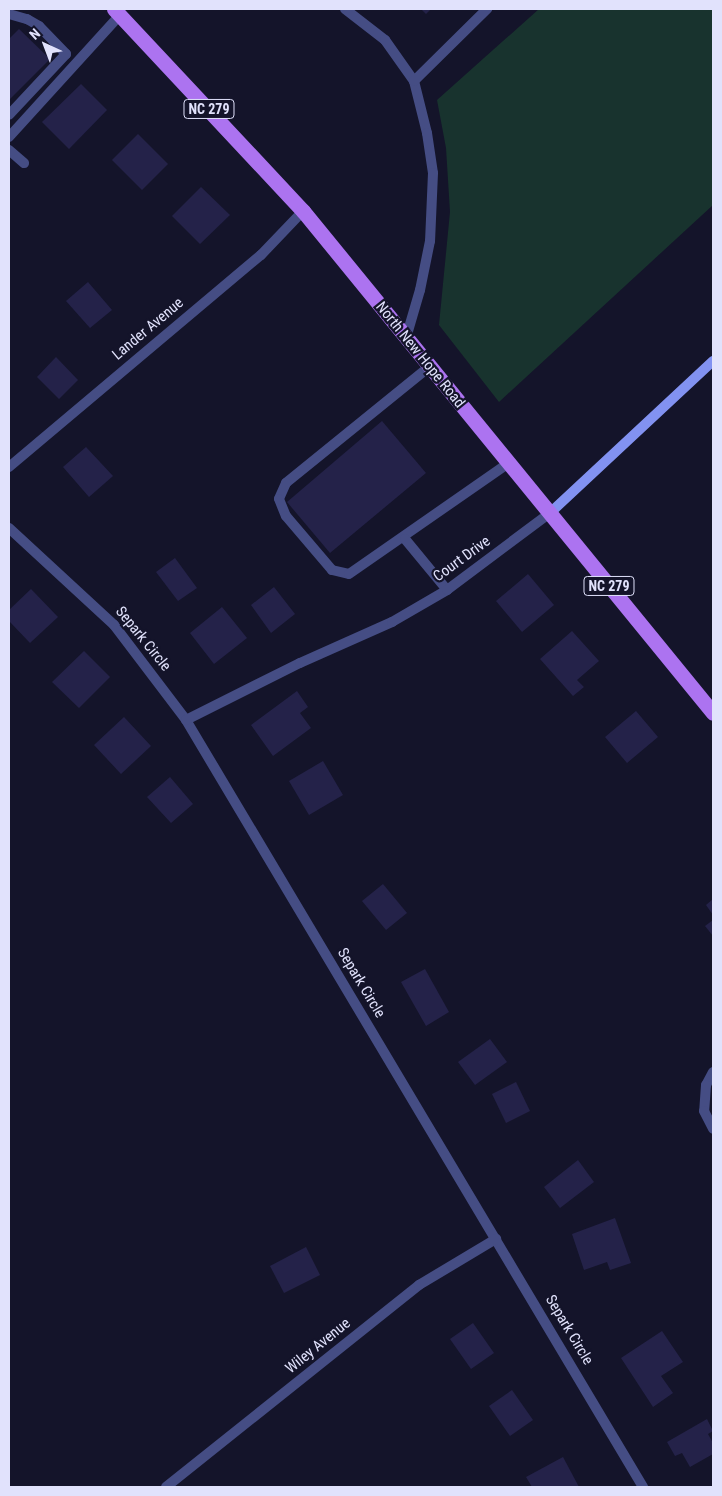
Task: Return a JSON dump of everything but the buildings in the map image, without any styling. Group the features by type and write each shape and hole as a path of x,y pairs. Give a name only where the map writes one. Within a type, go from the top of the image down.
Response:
{"main road":[{"name":"North New Hope Road","path":"116,12 303,211 713,713"}],"street":[{"path":"345,9 385,40 414,81 433,173 430,241 420,290 406,338"},
{"path":"414,81 487,9"},
{"path":"9,137 116,12"},
{"path":"9,14 28,19 39,26 66,54 9,115"},
{"path":"9,150 24,163"},
{"name":"Lander Avenue","path":"9,467 260,256 303,211"},
{"name":"Court Drive","path":"186,720 300,663 392,622 448,590 550,513 713,361"},
{"path":"429,367 280,491 279,499 286,516 332,570 349,574 405,538 509,463"},
{"name":"Separk Circle","path":"9,528 114,625 186,720 644,1487"},
{"path":"405,538 448,590"},
{"path":"713,1072 706,1085 704,1110 713,1129"},
{"name":"Wiley Avenue","path":"166,1487 419,1284 496,1239"}],"green space":[{"path":"539,9 713,9 713,205 499,402 439,325 450,212 446,148 437,100"}]}
